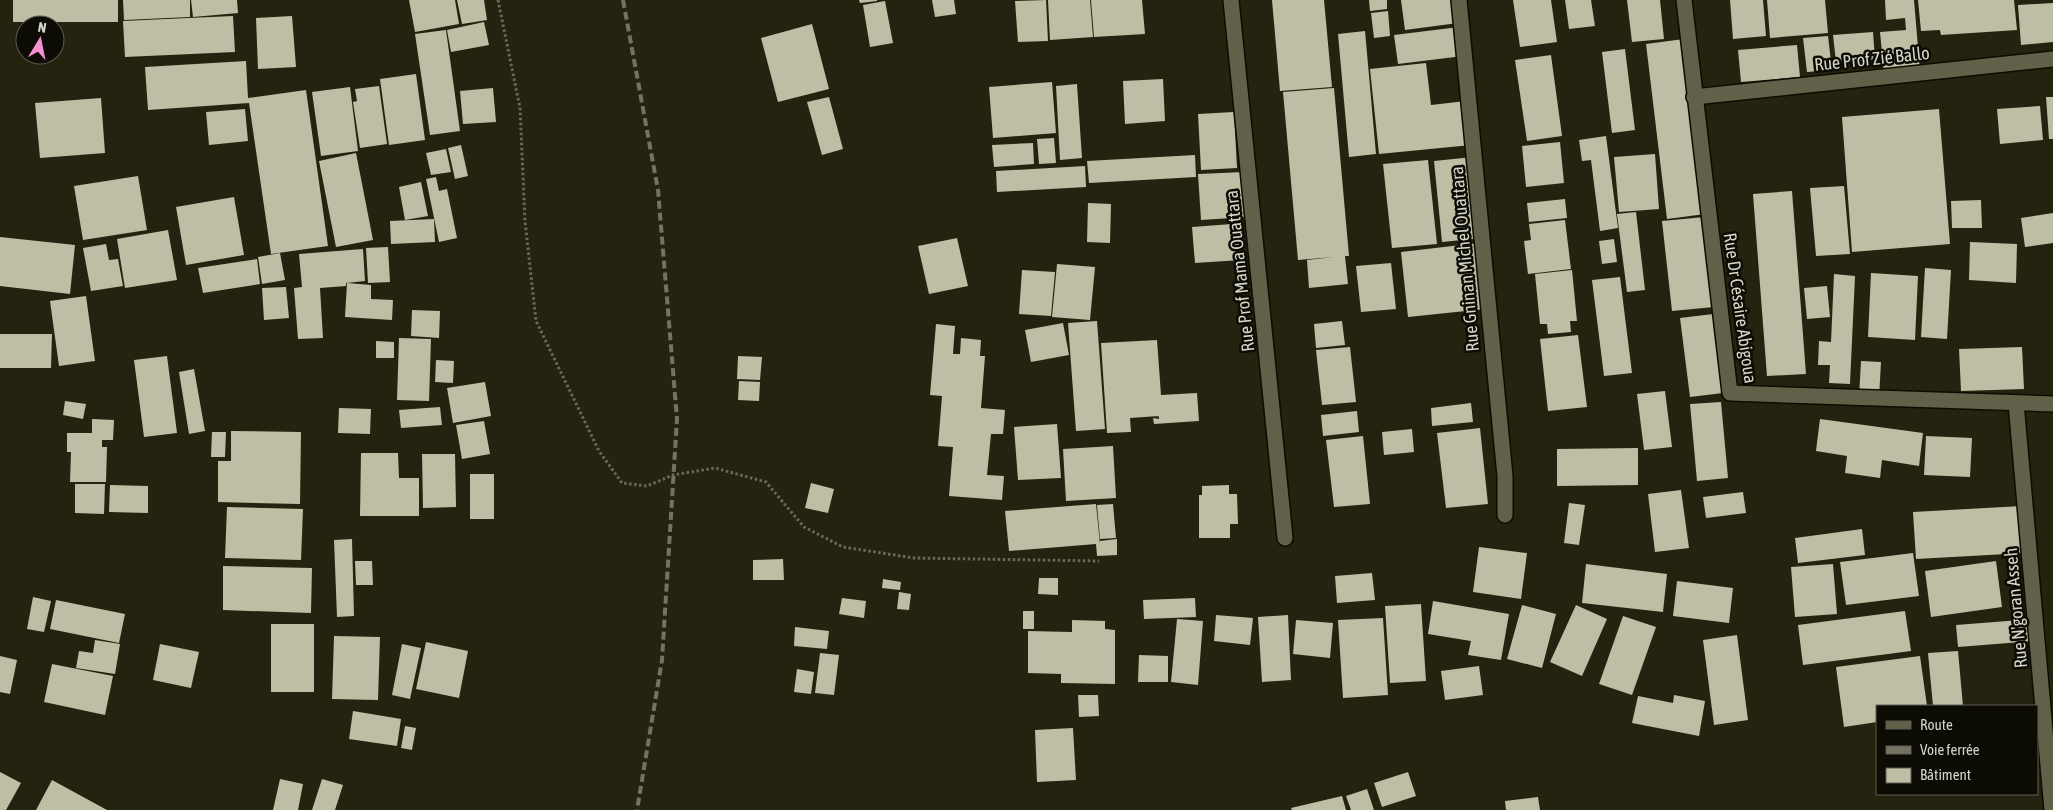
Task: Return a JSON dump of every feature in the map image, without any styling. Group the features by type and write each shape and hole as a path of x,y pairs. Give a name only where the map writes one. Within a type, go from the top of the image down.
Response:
{"street":[{"name":"Rue Prof Mama Ouattara","path":"1231,0 1285,538"},
{"name":"Rue Gninan Michel Ouattara","path":"1459,0 1505,476 1504,515"},
{"name":"Rue Dr Césaire Abigoua","path":"1684,0 1730,393 2053,404"},
{"name":"Rue Prof Zié Ballo","path":"1694,97 2053,59"},
{"name":"Rue N'goran Asseh","path":"2016,403 2052,810"}],"path":[{"path":"498,0 520,108 526,221 536,321 598,450 622,482 647,486 673,475 714,468 766,482 804,527 844,547 914,558 1099,561"}],"building":[{"path":"13,0 118,0 118,22 65,22 65,15 15,15 15,22 13,22"},
{"path":"123,0 190,0 190,17 124,20"},
{"path":"191,0 237,0 238,13 193,17"},
{"path":"409,0 455,0 459,24 415,32"},
{"path":"457,0 484,0 487,20 462,24"},
{"path":"859,0 877,0 877,1 860,3"},
{"path":"932,0 954,0 956,14 935,17"},
{"path":"1046,0 1048,41 1018,42 1015,1"},
{"path":"1048,0 1090,0 1093,37 1050,40"},
{"path":"1091,0 1142,0 1145,34 1094,37"},
{"path":"1272,0 1324,0 1332,87 1280,91"},
{"path":"1369,0 1387,0 1387,9 1370,11"},
{"path":"1401,0 1455,0 1458,23 1405,30"},
{"path":"1513,0 1551,0 1557,42 1520,47"},
{"path":"1565,0 1591,0 1595,26 1569,29"},
{"path":"1627,0 1660,0 1664,39 1632,42"},
{"path":"1730,0 1763,0 1766,36 1733,39"},
{"path":"1767,0 1825,0 1828,33 1770,38"},
{"path":"1885,0 1914,0 1920,71 1884,74 1880,32 1906,30 1905,18 1886,20"},
{"path":"1918,0 2014,0 2017,30 1941,35 1940,30 1921,31"},
{"path":"885,1 893,43 870,47 863,5"},
{"path":"2053,3 2053,42 2021,45 2018,5"},
{"path":"1388,11 1390,36 1374,38 1371,13"},
{"path":"233,16 235,52 125,57 123,21"},
{"path":"292,16 296,67 258,69 256,18"},
{"path":"484,22 489,45 451,52 447,30"},
{"path":"812,24 829,89 778,102 761,38"},
{"path":"1459,27 1463,56 1398,64 1394,35"},
{"path":"446,30 460,131 430,135 415,34"},
{"path":"1365,31 1376,154 1349,157 1338,34"},
{"path":"1873,32 1875,59 1836,62 1833,35"},
{"path":"1828,36 1832,70 1807,72 1803,38"},
{"path":"1684,39 1705,214 1667,219 1646,44"},
{"path":"1797,45 1800,77 1741,82 1738,50"},
{"path":"1625,49 1635,130 1612,133 1602,52"},
{"path":"1551,55 1562,136 1527,141 1515,60"},
{"path":"246,61 248,98 306,90 328,246 271,254 249,103 148,110 145,67"},
{"path":"1426,63 1431,105 1466,101 1471,145 1379,154 1370,69"},
{"path":"416,74 425,140 389,145 380,79"},
{"path":"1163,79 1165,121 1125,124 1123,81"},
{"path":"1052,82 1056,133 993,138 989,87"},
{"path":"1077,84 1082,158 1060,160 1056,86"},
{"path":"379,86 387,144 360,148 353,102 357,101 355,89"},
{"path":"350,87 358,151 321,156 312,92"},
{"path":"493,88 496,122 463,124 460,91"},
{"path":"1334,88 1349,256 1345,256 1348,284 1309,288 1307,260 1334,257 1298,260 1283,92"},
{"path":"829,97 843,149 822,155 807,102"},
{"path":"2046,97 2053,97 2053,139 2049,139"},
{"path":"101,98 105,153 40,158 35,103"},
{"path":"2040,106 2043,140 2000,144 1997,109"},
{"path":"245,109 248,141 209,145 206,112"},
{"path":"1939,109 1950,244 1852,252 1842,117"},
{"path":"1234,112 1237,168 1201,170 1198,114"},
{"path":"1606,136 1618,228 1600,231 1591,160 1582,161 1579,140"},
{"path":"1054,138 1056,163 1039,164 1037,139"},
{"path":"1560,142 1564,183 1526,187 1522,146"},
{"path":"1033,143 1034,164 994,167 992,145"},
{"path":"461,145 468,176 455,179 448,148"},
{"path":"446,149 451,172 431,175 426,153"},
{"path":"356,153 373,240 336,247 319,161"},
{"path":"1655,154 1659,209 1619,212 1614,157"},
{"path":"1195,155 1196,177 1089,183 1087,161"},
{"path":"1473,157 1482,238 1442,242 1434,161"},
{"path":"1428,160 1437,244 1392,248 1383,164"},
{"path":"1085,166 1086,187 997,192 996,171"},
{"path":"1244,172 1247,217 1201,220 1198,174"},
{"path":"138,176 147,230 83,240 74,186"},
{"path":"436,177 439,191 447,189 457,238 439,242 426,179"},
{"path":"421,182 428,216 405,220 399,187"},
{"path":"1844,186 1850,254 1816,256 1810,188"},
{"path":"1792,191 1806,374 1767,376 1753,194"},
{"path":"234,197 244,255 186,265 176,207"},
{"path":"1565,199 1567,218 1529,222 1527,203"},
{"path":"1981,200 1982,228 1952,228 1951,201"},
{"path":"1088,203 1111,204 1110,243 1087,242"},
{"path":"1636,212 1645,290 1627,292 1617,214"},
{"path":"2053,213 2053,243 2025,247 2021,218"},
{"path":"1705,217 1714,307 1672,311 1662,221"},
{"path":"434,219 435,242 391,244 390,221"},
{"path":"1565,220 1571,269 1528,274 1524,241 1531,240 1529,224"},
{"path":"1232,224 1233,231 1239,231 1241,260 1195,263 1192,227"},
{"path":"168,230 177,280 125,288 117,239"},
{"path":"0,237 75,245 70,294 0,286"},
{"path":"957,238 968,286 929,294 918,246"},
{"path":"1614,239 1617,262 1602,264 1599,241"},
{"path":"1970,242 2017,244 2016,283 1969,280"},
{"path":"1478,243 1485,309 1408,317 1401,252"},
{"path":"106,244 109,260 118,259 123,286 91,291 83,248"},
{"path":"388,247 390,282 368,283 366,248"},
{"path":"363,249 365,281 346,283 346,286 320,288 323,338 298,339 294,288 302,287 299,254"},
{"path":"280,253 285,280 262,284 258,257"},
{"path":"257,259 260,284 203,293 198,268"},
{"path":"1391,263 1396,309 1361,312 1356,266"},
{"path":"1057,264 1095,267 1090,320 1052,317"},
{"path":"1925,268 1951,270 1947,339 1921,337"},
{"path":"1022,270 1055,272 1051,316 1019,314"},
{"path":"1572,270 1577,321 1570,321 1571,332 1548,334 1547,324 1540,324 1535,274"},
{"path":"1871,273 1918,276 1915,340 1868,337"},
{"path":"1834,274 1855,276 1850,384 1829,383 1830,365 1818,365 1819,341 1831,342"},
{"path":"1620,277 1632,373 1604,376 1592,280"},
{"path":"347,283 371,285 371,299 393,300 392,320 345,317"},
{"path":"1827,286 1830,317 1807,319 1804,288"},
{"path":"286,287 289,318 264,320 262,288"},
{"path":"86,296 95,361 59,366 50,301"},
{"path":"412,310 440,311 439,338 411,336"},
{"path":"1713,314 1723,393 1690,397 1680,318"},
{"path":"1097,321 1105,429 1076,431 1068,323"},
{"path":"1342,321 1345,345 1316,348 1314,324"},
{"path":"1063,323 1069,355 1031,362 1025,330"},
{"path":"936,324 955,326 953,354 960,354 961,338 981,340 980,356 985,356 981,408 1005,410 1003,434 991,434 987,475 1004,476 1002,500 949,496 953,447 938,446 942,396 930,395"},
{"path":"0,334 52,334 51,368 0,368"},
{"path":"1578,335 1587,407 1548,411 1540,339"},
{"path":"399,338 431,339 429,401 397,400"},
{"path":"1157,340 1161,395 1197,393 1199,421 1154,424 1153,418 1159,419 1159,416 1130,418 1131,432 1107,433 1101,343"},
{"path":"376,341 394,342 394,358 376,358"},
{"path":"1350,347 1356,402 1322,405 1316,350"},
{"path":"2022,347 2024,389 1961,391 1959,349"},
{"path":"167,356 177,433 144,437 134,360"},
{"path":"738,356 762,357 760,380 737,379"},
{"path":"436,360 454,361 453,383 435,382"},
{"path":"1861,361 1881,362 1879,398 1859,397"},
{"path":"194,369 205,431 189,434 179,372"},
{"path":"739,381 760,382 759,401 738,400"},
{"path":"485,382 491,416 453,423 447,388"},
{"path":"1665,391 1672,447 1644,450 1637,394"},
{"path":"65,401 86,404 83,419 63,415"},
{"path":"1721,402 1728,478 1697,481 1690,404"},
{"path":"1471,403 1473,422 1432,426 1431,408"},
{"path":"440,407 442,425 401,428 399,410"},
{"path":"339,408 371,409 370,434 338,433"},
{"path":"1357,411 1359,432 1323,436 1321,415"},
{"path":"92,419 114,420 113,440 102,440 102,447 107,447 106,482 70,482 71,452 67,452 67,433 92,433"},
{"path":"1820,419 1923,433 1919,466 1882,460 1880,478 1845,473 1847,456 1816,451"},
{"path":"484,421 490,454 462,459 456,425"},
{"path":"1057,424 1061,478 1018,480 1014,427"},
{"path":"1480,428 1488,504 1446,508 1437,433"},
{"path":"1412,429 1414,452 1384,455 1382,432"},
{"path":"231,431 301,432 300,504 218,502 218,461 231,461"},
{"path":"212,432 226,432 225,457 211,457"},
{"path":"1363,436 1370,504 1334,507 1326,440"},
{"path":"1926,436 1972,438 1970,477 1924,475"},
{"path":"1113,446 1116,498 1066,501 1063,449"},
{"path":"1638,448 1638,485 1557,486 1557,449"},
{"path":"361,453 398,453 399,478 419,478 419,516 360,516"},
{"path":"422,454 455,454 456,507 423,508"},
{"path":"470,474 494,474 494,519 470,519"},
{"path":"811,483 834,489 828,513 805,508"},
{"path":"75,484 105,484 104,514 75,513"},
{"path":"110,485 148,486 148,513 109,512"},
{"path":"1229,485 1229,494 1237,494 1238,524 1230,524 1230,538 1199,538 1199,495 1202,495 1202,486"},
{"path":"1681,490 1689,548 1655,552 1648,494"},
{"path":"1743,492 1746,513 1706,518 1703,497"},
{"path":"1569,503 1585,505 1579,545 1564,543"},
{"path":"1096,504 1100,544 1100,541 1117,539 1117,555 1097,556 1096,544 1009,551 1005,511"},
{"path":"1113,504 1116,538 1100,539 1097,505"},
{"path":"2022,506 2025,553 1916,559 1913,512"},
{"path":"227,507 303,509 301,560 225,558"},
{"path":"1862,529 1865,555 1798,563 1795,538"},
{"path":"352,539 354,616 337,617 334,540"},
{"path":"1479,547 1527,553 1521,599 1473,592"},
{"path":"1913,553 1919,596 1846,605 1840,562"},
{"path":"783,559 784,580 753,580 753,560"},
{"path":"355,561 372,561 373,585 356,585"},
{"path":"1996,561 2002,607 1931,617 1925,571"},
{"path":"1586,564 1667,574 1663,612 1582,603"},
{"path":"1833,564 1837,614 1795,617 1791,567"},
{"path":"223,566 312,568 311,613 223,610"},
{"path":"1372,573 1375,600 1337,603 1335,576"},
{"path":"1039,578 1058,578 1058,595 1038,594"},
{"path":"883,579 901,582 900,590 882,588"},
{"path":"1677,581 1733,588 1729,623 1673,616"},
{"path":"899,592 911,594 909,610 897,609"},
{"path":"33,597 51,601 44,632 27,629"},
{"path":"842,598 866,601 864,618 839,614"},
{"path":"1195,598 1196,617 1144,619 1143,600"},
{"path":"56,600 125,614 119,643 50,629"},
{"path":"1433,601 1509,614 1501,660 1468,655 1471,641 1428,634"},
{"path":"1421,604 1426,681 1390,683 1385,606"},
{"path":"1522,605 1556,614 1542,668 1507,659"},
{"path":"1576,605 1607,619 1582,676 1550,662"},
{"path":"1023,611 1034,611 1034,629 1023,629"},
{"path":"1905,611 1911,651 1803,665 1798,625"},
{"path":"1216,615 1253,618 1250,645 1214,641"},
{"path":"1288,615 1291,680 1262,682 1258,617"},
{"path":"1623,616 1656,627 1632,695 1599,684"},
{"path":"1383,618 1388,695 1343,698 1338,620"},
{"path":"1177,619 1203,621 1198,685 1171,682"},
{"path":"2033,619 2035,641 1958,647 1956,625"},
{"path":"1072,620 1105,621 1105,629 1115,630 1115,684 1061,683 1061,674 1028,673 1028,631 1072,632"},
{"path":"1296,620 1333,623 1330,658 1293,654"},
{"path":"271,624 314,624 314,692 271,692"},
{"path":"795,627 829,631 827,649 794,646"},
{"path":"1737,635 1748,720 1714,725 1703,640"},
{"path":"334,636 380,637 378,700 332,699"},
{"path":"95,640 120,644 115,674 76,668 79,651 93,653"},
{"path":"426,642 468,651 459,698 416,689"},
{"path":"160,644 199,652 191,688 153,680"},
{"path":"402,644 421,648 410,699 392,695"},
{"path":"1958,651 1963,705 1933,705 1928,653"},
{"path":"820,653 839,655 834,695 815,693"},
{"path":"1139,655 1168,656 1168,682 1138,682"},
{"path":"0,656 17,660 10,694 0,692"},
{"path":"1920,656 1927,705 1876,705 1876,722 1844,727 1836,667"},
{"path":"52,664 113,676 105,715 44,702"},
{"path":"1479,666 1483,695 1445,700 1441,671"},
{"path":"797,669 814,672 811,694 794,692"},
{"path":"1078,695 1098,695 1099,716 1079,717"},
{"path":"1674,695 1705,701 1699,736 1632,723 1638,696 1673,703"},
{"path":"353,711 401,719 397,746 349,739"},
{"path":"405,726 416,728 412,750 401,748"},
{"path":"1073,728 1076,780 1037,782 1035,730"},
{"path":"0,772 21,783 6,810 0,810"},
{"path":"1408,772 1416,796 1382,807 1374,783"},
{"path":"280,779 303,784 298,810 273,810"},
{"path":"322,779 343,785 335,810 312,810"},
{"path":"52,780 107,810 36,810"},
{"path":"1367,789 1374,810 1351,810 1346,796"},
{"path":"1342,796 1346,810 1292,810 1291,808"},
{"path":"1538,797 1540,810 1506,810 1505,801"}],"railway":[{"path":"623,0 658,190 677,419 662,660 637,810"}]}
